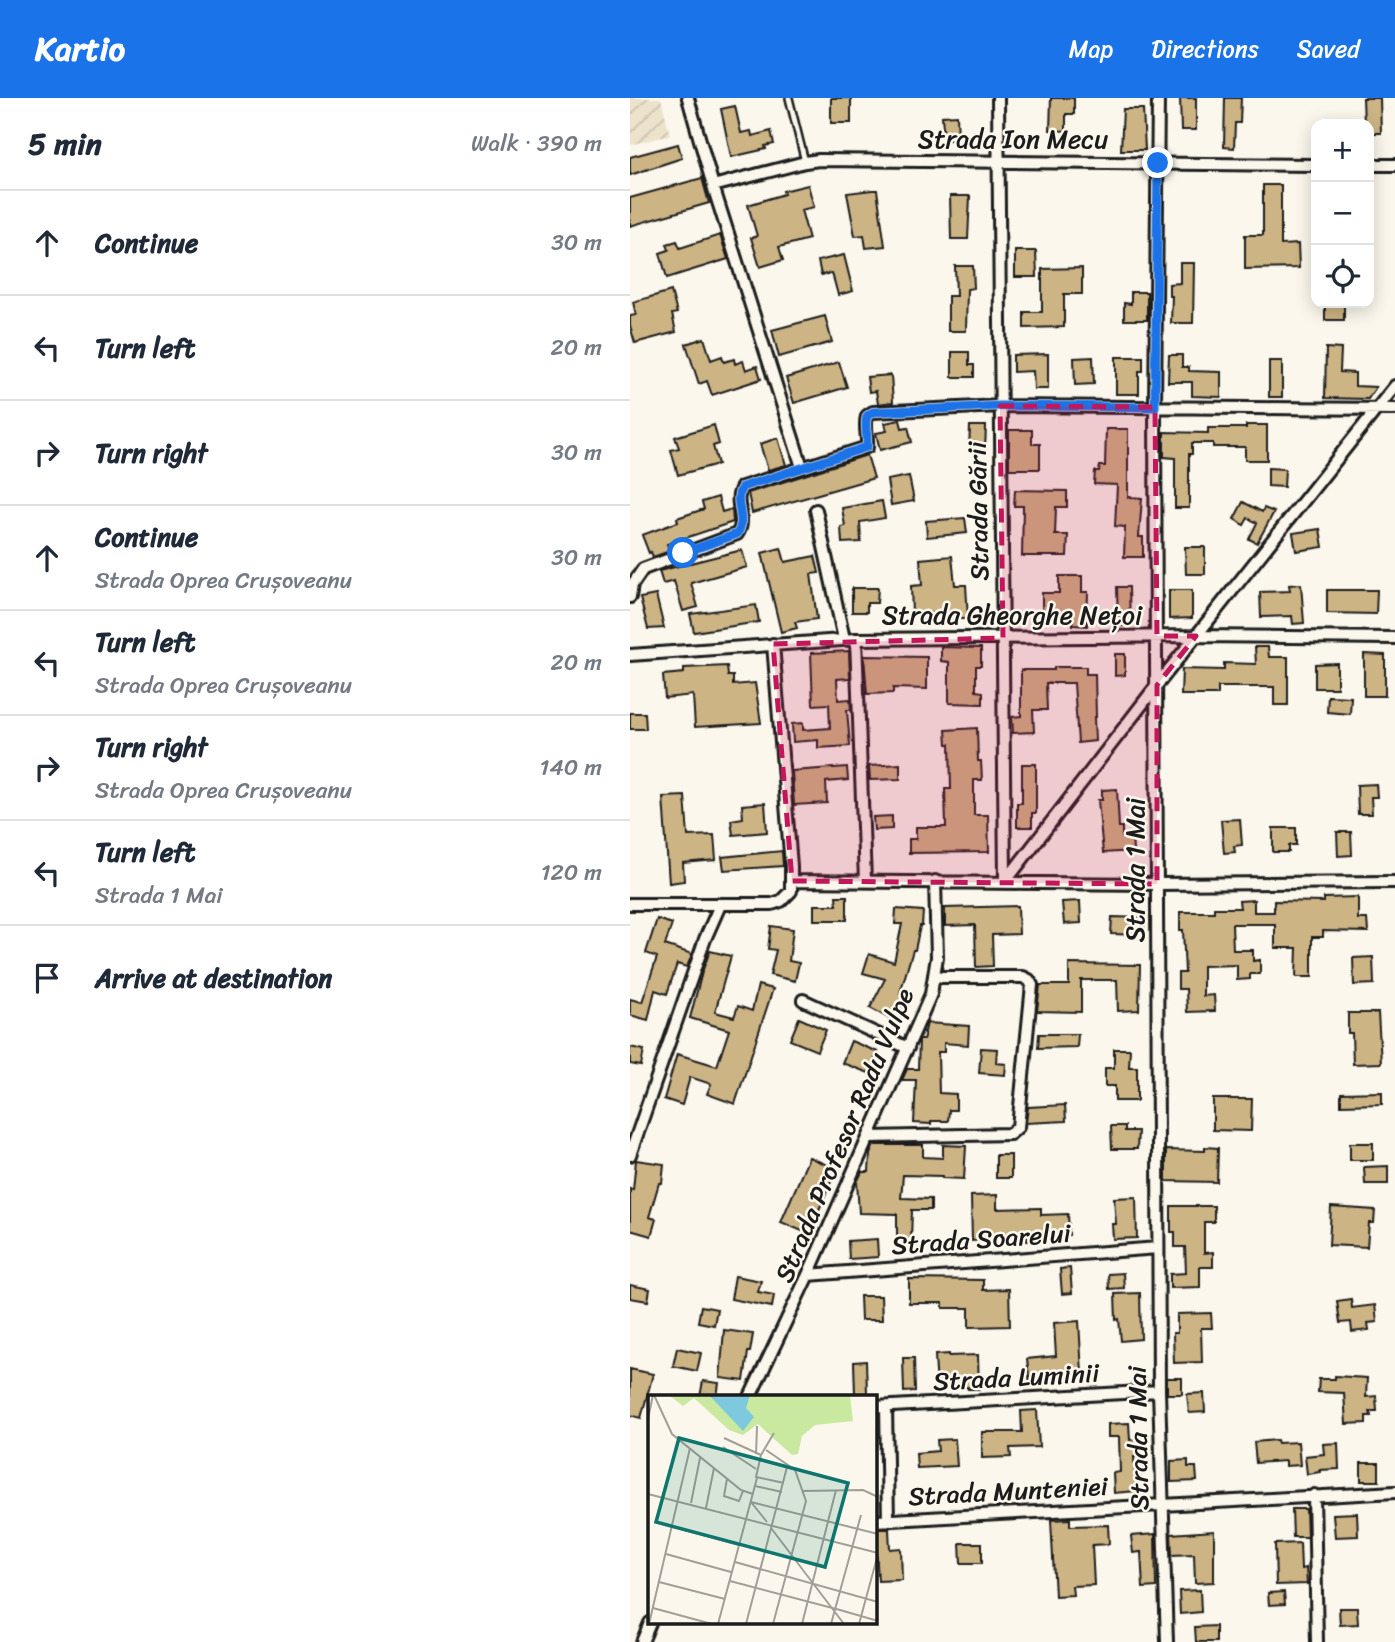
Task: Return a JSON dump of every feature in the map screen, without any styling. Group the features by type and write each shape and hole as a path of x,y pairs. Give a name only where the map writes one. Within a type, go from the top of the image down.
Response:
{"street":[{"path":"688,98 802,467"},
{"name":"Strada Gării","path":"998,98 1005,882"},
{"name":"Strada 1 Mai","path":"1158,98 1155,407 1158,1248 1159,1391 1167,1642"},
{"name":"Strada Ion Mecu","path":"713,186 805,162 1311,165"},
{"path":"1374,165 1395,165"},
{"path":"1005,882 1157,685 1395,386"},
{"path":"630,597 632,584 643,569 737,534 742,521 738,507 738,494 742,487 867,447 865,424 867,416 873,412 1000,406 1395,409"},
{"path":"816,510 850,639 865,881"},
{"name":"Strada Gheorghe Nețoi","path":"630,655 850,639 1157,636 1395,638"},
{"path":"630,904 720,905 781,901 790,891 792,881 773,644"},
{"path":"792,881 1157,884 1395,882"},
{"name":"Strada Profesor Radu Vulpe","path":"751,1395 870,1137 935,977 935,881"},
{"path":"630,1155 720,905"},
{"path":"870,1137 1010,1134 1018,1127 1032,985 1029,979 935,977"},
{"path":"803,1000 908,1048"},
{"name":"Strada Soarelui","path":"808,1275 1158,1248"},
{"name":"Strada Luminii","path":"881,1407 1159,1391"},
{"path":"881,1407 888,1521"},
{"name":"Strada Munteniei","path":"877,1521 1395,1492"},
{"path":"1314,1495 1317,1642"},
{"path":"642,1642 650,1624"}],"lane":[{"path":"789,98 805,162"}],"highlighted area":[{"path":"1000,406 1155,407 1157,636 1196,636 1157,685 1157,884 792,881 773,644 1003,638"}],"shaded area":[{"path":"630,98 661,98 670,135 630,145"}],"building":[{"path":"831,98 851,98 851,123 831,123"},
{"path":"1051,98 1074,98 1074,114 1066,114 1066,131 1050,130"},
{"path":"1180,98 1196,98 1196,130 1181,130"},
{"path":"1225,98 1241,98 1240,123 1235,123 1234,148 1224,147"},
{"path":"1363,98 1380,98 1381,133 1374,133 1374,119 1364,119"},
{"path":"735,106 741,133 751,131 752,136 771,131 774,144 765,146 766,149 731,157 721,109"},
{"path":"1123,109 1143,109 1145,150 1121,150"},
{"path":"957,115 958,140 944,140 942,116"},
{"path":"678,144 682,158 630,175 630,157"},
{"path":"702,178 709,203 630,226 630,198"},
{"path":"808,185 814,207 801,210 809,239 779,247 783,260 760,267 751,238 757,236 748,205 784,194 783,191"},
{"path":"1263,185 1281,185 1281,245 1298,244 1299,268 1245,269 1245,235 1263,235"},
{"path":"877,190 885,246 866,248 864,235 855,236 847,193"},
{"path":"950,196 970,196 968,239 951,239"},
{"path":"720,235 728,259 667,278 660,253 669,250 667,244 677,241 680,248"},
{"path":"1015,251 1036,251 1037,277 1015,277"},
{"path":"844,255 853,291 838,295 832,273 821,275 818,261"},
{"path":"1180,263 1194,263 1193,323 1171,323 1172,296 1169,296 1169,284 1180,283"},
{"path":"955,266 973,266 974,288 967,289 966,331 948,331 948,296 956,296"},
{"path":"1082,268 1082,294 1064,294 1064,327 1024,328 1024,312 1042,312 1042,269"},
{"path":"671,291 677,313 672,314 676,332 635,343 630,326 630,316 636,315 633,302"},
{"path":"1131,292 1147,292 1147,320 1124,320 1124,303 1131,304"},
{"path":"1325,308 1344,308 1344,320 1325,320"},
{"path":"825,316 832,342 779,357 772,330"},
{"path":"704,338 711,360 722,356 724,362 734,359 735,364 743,361 746,370 757,366 761,379 712,395 707,381 699,384 686,344"},
{"path":"1326,348 1341,349 1340,372 1355,373 1355,386 1376,387 1368,399 1325,398"},
{"path":"952,352 969,352 969,365 974,365 974,377 952,377"},
{"path":"1048,354 1048,389 1034,389 1033,371 1013,372 1013,355"},
{"path":"1169,355 1182,355 1182,367 1189,367 1189,371 1221,372 1221,397 1192,396 1192,382 1168,382"},
{"path":"1093,357 1094,384 1075,385 1074,358"},
{"path":"1116,357 1143,357 1143,371 1139,371 1139,394 1116,394"},
{"path":"1269,361 1282,361 1282,397 1269,397"},
{"path":"839,362 847,387 794,403 786,378"},
{"path":"891,375 893,402 878,404 876,391 869,392 867,377"},
{"path":"900,420 902,428 908,427 912,442 880,450 876,433 887,431 885,423"},
{"path":"714,425 719,444 713,446 718,464 678,475 671,450 679,448 675,437"},
{"path":"1246,425 1267,425 1267,460 1245,460 1245,447 1213,447 1213,443 1192,443 1192,454 1189,454 1189,508 1175,508 1175,458 1164,457 1164,432 1208,433 1208,428 1246,428"},
{"path":"970,426 986,426 985,451 969,451"},
{"path":"1106,429 1128,429 1128,497 1142,498 1139,537 1143,537 1143,557 1124,557 1125,527 1115,526 1117,485 1094,484 1095,471 1099,471 1100,466 1105,466"},
{"path":"1009,430 1032,430 1032,444 1040,444 1040,469 1009,469"},
{"path":"778,438 786,465 768,470 760,444"},
{"path":"867,455 874,478 752,513 748,493"},
{"path":"1268,468 1285,469 1284,487 1268,486"},
{"path":"909,476 914,501 891,505 887,480"},
{"path":"1015,490 1067,491 1067,507 1056,507 1055,535 1068,535 1067,556 1022,556 1023,506 1014,506"},
{"path":"718,497 722,512 732,509 733,522 667,544 670,551 653,557 651,552 649,553 642,535 678,522 677,518 704,509 702,502"},
{"path":"882,501 885,518 860,522 861,542 842,543 841,527 845,526 842,508"},
{"path":"1243,502 1262,512 1264,508 1274,512 1257,543 1249,539 1257,523 1248,518 1244,525 1234,519"},
{"path":"965,518 967,533 927,537 926,521"},
{"path":"1320,529 1323,547 1296,551 1293,533"},
{"path":"1185,547 1205,547 1205,574 1186,574"},
{"path":"781,548 785,562 815,556 819,573 811,574 817,619 795,622 797,628 781,632 762,553"},
{"path":"742,550 747,567 691,583 698,607 683,611 674,581 663,584 659,571"},
{"path":"952,556 955,585 966,585 968,619 948,619 948,613 912,614 911,586 922,585 920,559"},
{"path":"1059,576 1082,576 1082,592 1088,592 1087,626 1073,625 1073,616 1052,616 1052,612 1042,612 1042,593 1059,593"},
{"path":"1301,584 1304,623 1293,624 1292,616 1261,617 1260,592 1290,591 1289,585"},
{"path":"1117,587 1129,587 1130,626 1118,626"},
{"path":"852,588 878,588 877,603 867,603 867,612 852,612"},
{"path":"1169,590 1192,590 1192,618 1169,619"},
{"path":"1327,590 1377,590 1376,614 1327,613"},
{"path":"656,595 664,628 648,629 640,598"},
{"path":"756,605 759,622 694,632 690,614"},
{"path":"941,647 981,648 981,666 976,666 976,691 983,692 983,704 949,703 949,662 941,661"},
{"path":"1255,647 1268,647 1269,657 1288,657 1288,705 1274,705 1274,687 1218,687 1218,695 1181,695 1182,669 1224,670 1224,663 1256,664"},
{"path":"849,651 850,678 837,679 838,700 850,699 851,710 847,710 850,746 818,748 818,740 793,742 792,724 803,723 803,730 830,728 829,704 813,705 811,653"},
{"path":"1115,654 1125,654 1125,675 1115,676"},
{"path":"1364,654 1385,655 1385,696 1364,696"},
{"path":"864,656 927,657 927,689 893,688 893,693 867,694"},
{"path":"1337,663 1337,688 1315,688 1315,664"},
{"path":"727,666 728,676 733,676 733,685 755,683 761,723 695,727 693,695 665,698 663,675 684,673 684,668"},
{"path":"1054,667 1086,667 1086,674 1095,674 1095,741 1078,743 1074,683 1046,683 1047,710 1033,710 1034,732 1013,733 1012,717 1021,716 1021,670 1054,670"},
{"path":"1328,696 1351,697 1350,714 1327,712"},
{"path":"630,713 645,713 646,729 630,729"},
{"path":"977,728 978,761 981,761 982,780 974,780 974,815 988,815 989,852 909,853 909,839 916,839 916,827 946,827 945,789 951,789 950,744 947,744 946,730"},
{"path":"900,764 900,779 870,780 869,766"},
{"path":"1022,764 1036,764 1036,813 1032,813 1032,827 1017,827 1017,803 1022,803"},
{"path":"847,767 848,780 826,782 827,803 794,805 792,771"},
{"path":"1376,784 1377,797 1371,797 1372,814 1358,814 1357,785"},
{"path":"1117,789 1119,827 1122,827 1122,837 1132,836 1133,851 1103,853 1098,800 1102,800 1102,790"},
{"path":"685,796 688,836 714,835 716,860 683,863 684,881 669,883 663,797"},
{"path":"765,803 767,832 733,835 731,820 743,818 742,805"},
{"path":"892,816 892,829 874,830 873,817"},
{"path":"1240,819 1242,845 1234,846 1235,852 1224,853 1221,820"},
{"path":"1273,828 1296,828 1296,845 1289,845 1289,852 1273,852"},
{"path":"1337,832 1351,832 1352,855 1338,856"},
{"path":"782,851 783,866 724,870 722,857"},
{"path":"836,896 847,896 847,920 814,920 814,905 837,905"},
{"path":"1358,897 1358,919 1367,919 1368,932 1323,931 1323,937 1312,937 1312,977 1296,977 1297,948 1275,948 1275,924 1232,924 1233,950 1253,950 1253,961 1260,960 1260,974 1250,974 1250,979 1237,980 1237,965 1203,966 1203,996 1214,995 1215,1011 1187,1012 1186,989 1178,989 1178,973 1185,973 1180,912 1214,912 1214,908 1240,908 1239,901 1254,900 1254,912 1274,912 1274,901 1324,902 1324,898"},
{"path":"1080,901 1081,923 1064,924 1062,902"},
{"path":"1018,906 1019,934 992,935 993,966 976,967 975,925 945,926 945,908"},
{"path":"896,909 923,911 922,926 900,993 909,998 896,1022 870,1008 885,979 863,973 869,954 894,962 902,924 895,924"},
{"path":"1112,917 1144,918 1144,935 1111,934"},
{"path":"657,919 672,924 665,945 692,954 687,967 677,964 667,994 655,990 648,1020 630,1015 630,999 642,1002 657,957 646,953"},
{"path":"771,926 793,929 789,961 799,963 795,981 770,975 776,950 768,949"},
{"path":"710,951 731,956 715,1012 734,1017 738,1006 752,1011 758,985 773,989 735,1104 707,1094 711,1084 690,1077 682,1105 664,1099 677,1054 717,1066 729,1030 690,1018"},
{"path":"1373,957 1374,984 1354,985 1353,958"},
{"path":"1069,964 1140,965 1139,1010 1118,1011 1117,980 1081,980 1081,1012 1037,1011 1040,985 1069,985"},
{"path":"1348,1013 1378,1013 1381,1063 1353,1064"},
{"path":"799,1018 826,1030 817,1051 790,1040"},
{"path":"927,1023 969,1026 968,1045 944,1043 944,1052 938,1052 939,1093 956,1094 956,1110 949,1110 948,1121 931,1121 931,1124 914,1123 916,1080 902,1080 907,1069 918,1069 919,1040 923,1040"},
{"path":"1039,1034 1078,1034 1077,1047 1038,1048"},
{"path":"851,1041 878,1052 869,1073 842,1063"},
{"path":"630,1047 644,1050 641,1066 630,1064"},
{"path":"981,1048 997,1049 996,1063 1006,1064 1005,1075 979,1073"},
{"path":"1114,1049 1130,1049 1129,1067 1137,1067 1137,1101 1115,1101 1115,1086 1105,1086 1105,1068 1114,1068"},
{"path":"1382,1092 1382,1104 1341,1105 1341,1093"},
{"path":"1213,1099 1252,1099 1251,1131 1213,1130"},
{"path":"1065,1105 1066,1121 1026,1123 1028,1107"},
{"path":"1111,1126 1125,1126 1125,1131 1138,1131 1137,1149 1112,1149"},
{"path":"1350,1143 1373,1143 1373,1160 1350,1160"},
{"path":"874,1145 923,1145 923,1157 943,1158 943,1145 966,1146 964,1179 903,1175 901,1198 931,1199 931,1210 912,1210 911,1240 897,1240 897,1214 859,1213 857,1182 862,1172 869,1172 870,1154"},
{"path":"1205,1147 1218,1148 1217,1182 1166,1181 1166,1150 1205,1151"},
{"path":"996,1155 1011,1155 1011,1178 996,1178"},
{"path":"809,1157 836,1169 809,1234 781,1222"},
{"path":"636,1160 664,1164 662,1183 659,1183 649,1217 656,1219 651,1236 630,1230 630,1189 633,1190"},
{"path":"1388,1166 1388,1184 1365,1184 1364,1167"},
{"path":"997,1195 997,1209 1041,1208 1041,1215 1068,1214 1069,1235 1042,1236 1042,1240 1027,1241 1027,1237 972,1241 971,1196"},
{"path":"1136,1197 1137,1238 1113,1239 1112,1224 1116,1224 1114,1198"},
{"path":"1171,1206 1214,1206 1214,1222 1204,1222 1204,1253 1213,1252 1213,1267 1200,1267 1200,1287 1170,1288 1170,1274 1186,1273 1185,1247 1175,1247 1175,1232 1171,1232"},
{"path":"1331,1207 1375,1210 1374,1223 1369,1223 1367,1247 1329,1245"},
{"path":"877,1239 878,1257 849,1259 848,1241"},
{"path":"1070,1268 1072,1293 1062,1294 1060,1269"},
{"path":"1123,1273 1124,1288 1109,1289 1108,1274"},
{"path":"735,1276 761,1281 758,1292 774,1295 772,1307 731,1299"},
{"path":"909,1279 983,1280 983,1290 1009,1289 1010,1326 969,1327 969,1308 943,1308 943,1303 909,1303"},
{"path":"630,1285 650,1289 648,1301 630,1298"},
{"path":"1140,1293 1141,1339 1121,1341 1119,1319 1116,1320 1115,1294"},
{"path":"860,1296 881,1296 882,1320 861,1320"},
{"path":"1351,1299 1352,1308 1375,1305 1377,1322 1368,1323 1369,1330 1352,1332 1351,1322 1340,1323 1337,1301"},
{"path":"701,1306 717,1309 714,1325 698,1322"},
{"path":"1211,1313 1212,1328 1201,1328 1202,1362 1174,1363 1173,1333 1177,1333 1177,1314"},
{"path":"1079,1321 1082,1373 1045,1376 1046,1384 1030,1385 1027,1359 1056,1356 1054,1323"},
{"path":"724,1330 753,1334 744,1381 720,1378"},
{"path":"677,1348 701,1353 697,1371 673,1366"},
{"path":"935,1355 978,1355 979,1389 937,1389"},
{"path":"903,1358 914,1358 915,1391 904,1392"},
{"path":"866,1361 867,1393 855,1394 854,1362"},
{"path":"630,1369 653,1374 641,1418 630,1415"},
{"path":"1335,1376 1367,1378 1366,1397 1376,1396 1377,1411 1370,1411 1371,1416 1366,1416 1366,1423 1346,1424 1344,1393 1318,1392 1319,1379 1335,1379"},
{"path":"1167,1378 1182,1378 1182,1394 1167,1394"},
{"path":"703,1381 719,1383 717,1395 700,1395"},
{"path":"1204,1393 1205,1412 1189,1413 1187,1394"},
{"path":"1037,1410 1039,1447 1010,1448 1011,1457 982,1458 982,1432 1022,1432 1021,1411"},
{"path":"1129,1423 1130,1440 1142,1439 1142,1457 1134,1457 1136,1491 1114,1493 1113,1473 1120,1472 1119,1437 1108,1437 1108,1424"},
{"path":"955,1439 957,1466 917,1468 916,1453 938,1451 937,1440"},
{"path":"1277,1440 1278,1443 1298,1442 1300,1465 1285,1466 1285,1461 1256,1463 1254,1442"},
{"path":"1338,1443 1339,1469 1307,1474 1305,1456 1324,1454 1323,1444"},
{"path":"1188,1460 1188,1467 1196,1467 1197,1481 1171,1482 1171,1461"},
{"path":"1361,1463 1379,1463 1379,1481 1361,1481"},
{"path":"1292,1509 1306,1509 1307,1537 1293,1537"},
{"path":"1357,1513 1358,1536 1335,1537 1333,1514"},
{"path":"1070,1519 1070,1526 1108,1525 1109,1544 1092,1545 1094,1585 1072,1586 1073,1595 1055,1596 1051,1520"},
{"path":"877,1529 889,1529 890,1549 901,1548 902,1580 878,1581"},
{"path":"1214,1531 1214,1582 1195,1583 1194,1554 1172,1555 1171,1534"},
{"path":"1155,1534 1156,1587 1143,1588 1141,1552 1133,1553 1131,1536"},
{"path":"960,1543 982,1543 982,1563 961,1563"},
{"path":"1300,1543 1301,1569 1306,1568 1307,1584 1276,1585 1275,1544"},
{"path":"1200,1590 1201,1612 1180,1614 1179,1591"},
{"path":"1284,1592 1285,1604 1269,1605 1268,1593"},
{"path":"1339,1608 1357,1608 1358,1624 1340,1625"},
{"path":"1216,1626 1216,1642 1196,1642 1195,1627"}],"route":[{"path":"683,553 737,534 742,521 738,507 738,494 742,487 867,447 865,424 867,416 873,412 1000,406 1155,407 1158,163"}]}
